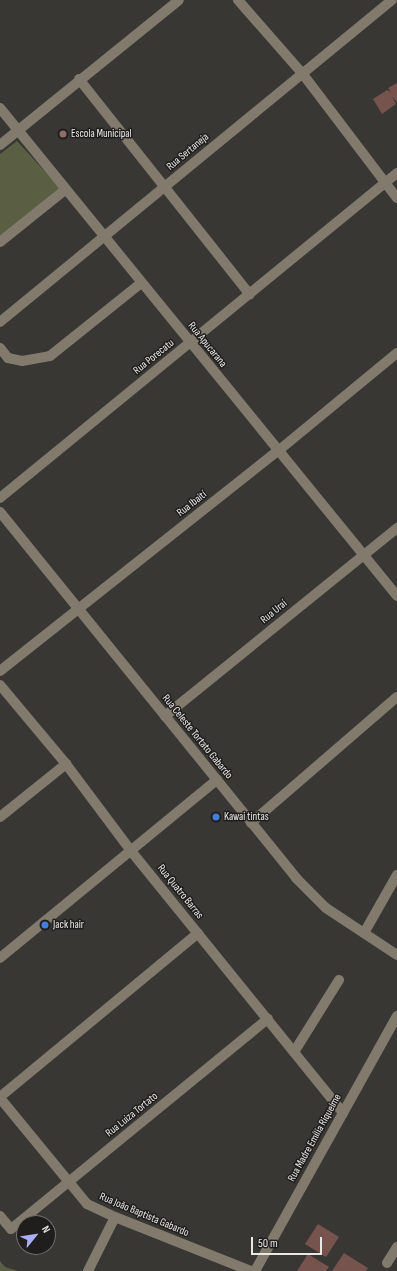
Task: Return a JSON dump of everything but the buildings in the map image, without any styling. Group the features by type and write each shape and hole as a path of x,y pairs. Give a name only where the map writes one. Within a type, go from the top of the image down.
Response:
{"street":[{"path":"0,145 79,79 179,0"},
{"path":"238,0 302,73 397,198"},
{"name":"Rua Sertaneja","path":"0,322 392,0"},
{"path":"79,79 163,188 250,294"},
{"name":"Rua Apucarana","path":"0,108 190,344 397,596"},
{"name":"Rua Porecatu","path":"0,498 397,173"},
{"path":"0,242 65,190"},
{"path":"0,348 8,358 22,361 50,356 141,283"},
{"name":"Rua Ibaití","path":"0,671 278,451 397,353"},
{"name":"Rua Celeste Tortato Gabardo","path":"0,512 296,878 326,908 397,955"},
{"name":"Rua Uraí","path":"165,716 397,528"},
{"name":"Rua Quatro Barras","path":"0,685 66,764 131,850 343,1113"},
{"path":"251,823 397,697"},
{"path":"0,817 66,764"},
{"path":"0,958 216,780"},
{"path":"364,933 397,875"},
{"path":"0,1098 198,933"},
{"path":"294,1052 339,980"},
{"name":"Rua Madre Emília Riquelme","path":"255,1271 397,1016"},
{"name":"Rua Luiza Tortato","path":"0,1216 11,1229 268,1019"},
{"name":"Rua João Baptista Gabardo","path":"0,1098 87,1204 115,1218 251,1271"},
{"path":"88,1271 115,1218"},
{"path":"387,1263 397,1246"}],"green space":[{"path":"17,141 61,189 0,236 0,154"},
{"path":"0,1261 5,1267 18,1271 0,1271"}],"place":[{"name":"Escola Municipal","path":"63,134"},
{"name":"Kawai tintas","path":"216,817"},
{"name":"Jack hair","path":"45,925"}]}
